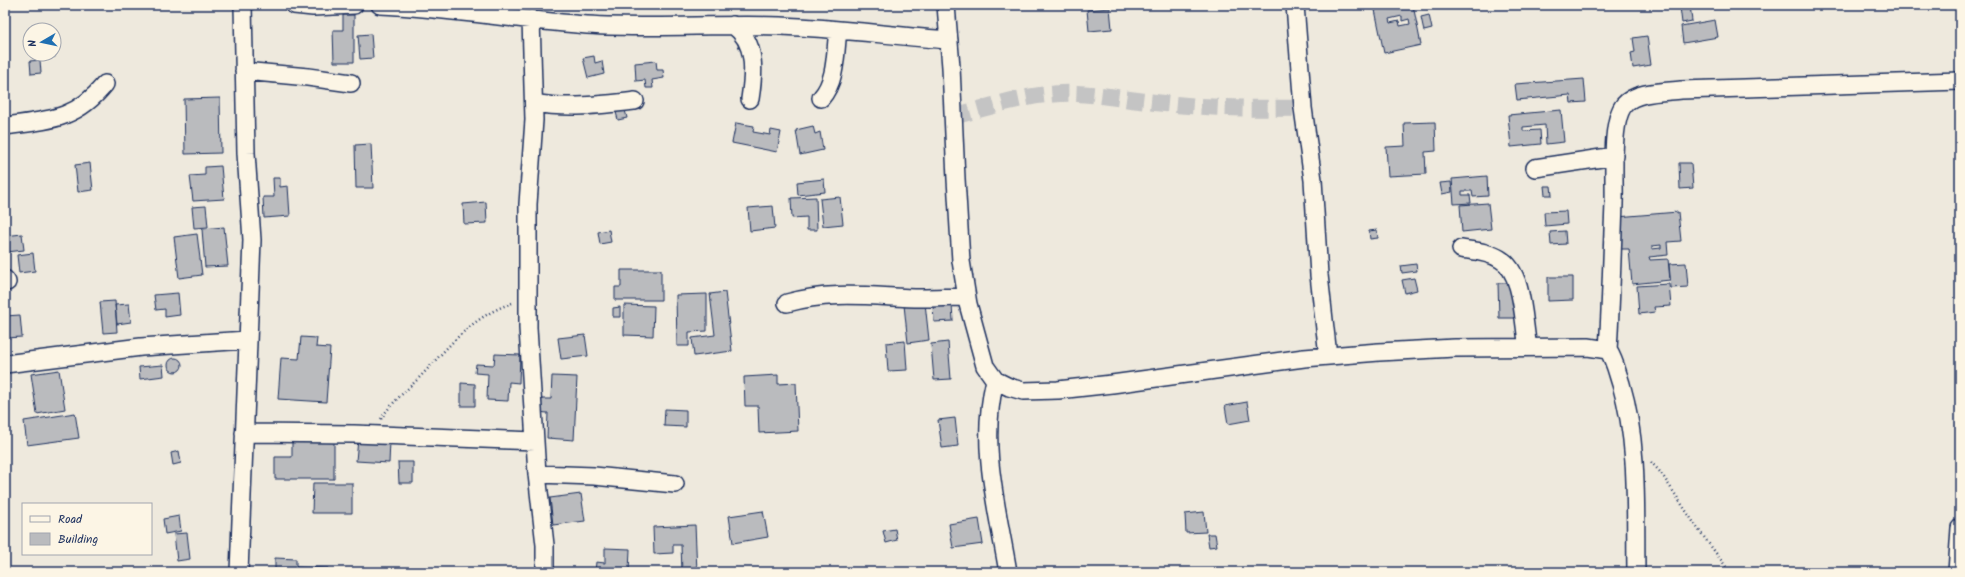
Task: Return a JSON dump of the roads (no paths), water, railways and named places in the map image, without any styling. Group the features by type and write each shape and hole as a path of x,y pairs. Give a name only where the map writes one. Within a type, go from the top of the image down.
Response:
{"street":[{"path":"239,572 252,240 246,153 243,5"},
{"path":"294,5 313,7 354,5"},
{"path":"380,5 444,9 588,25 658,28 733,25 838,30 949,40"},
{"path":"946,5 962,261 967,297 985,366 995,380 1009,387 1023,391 1058,390 1328,356 1447,348 1588,346 1608,350"},
{"path":"1295,5 1303,108 1313,180 1319,275 1328,356"},
{"path":"531,19 534,103 528,204 528,297 537,474 545,545 545,572"},
{"path":"733,25 739,29 751,50 753,74 750,99"},
{"path":"821,98 827,92 831,82 838,30"},
{"path":"244,72 308,77 351,83"},
{"path":"1636,572 1635,466 1632,441 1627,405 1614,359 1608,350 1617,120 1623,106 1629,100 1642,95 1681,90 1960,81"},
{"path":"5,126 60,117 73,112 93,100 105,84"},
{"path":"534,103 554,107 578,107 635,101"},
{"path":"1535,168 1615,156"},
{"path":"1461,249 1483,253 1501,259 1510,268 1518,286 1528,348"},
{"path":"787,303 806,298 838,294 921,298 967,297"},
{"path":"5,364 141,347 247,340"},
{"path":"995,380 989,404 988,436 990,473 1008,572"},
{"path":"244,433 372,435 535,441"},
{"path":"537,474 594,476 675,484"},
{"path":"1957,572 1960,528"}],"tunnel":[{"path":"954,116 1029,97 1066,93 1091,94 1139,101 1208,107 1303,108"}]}
